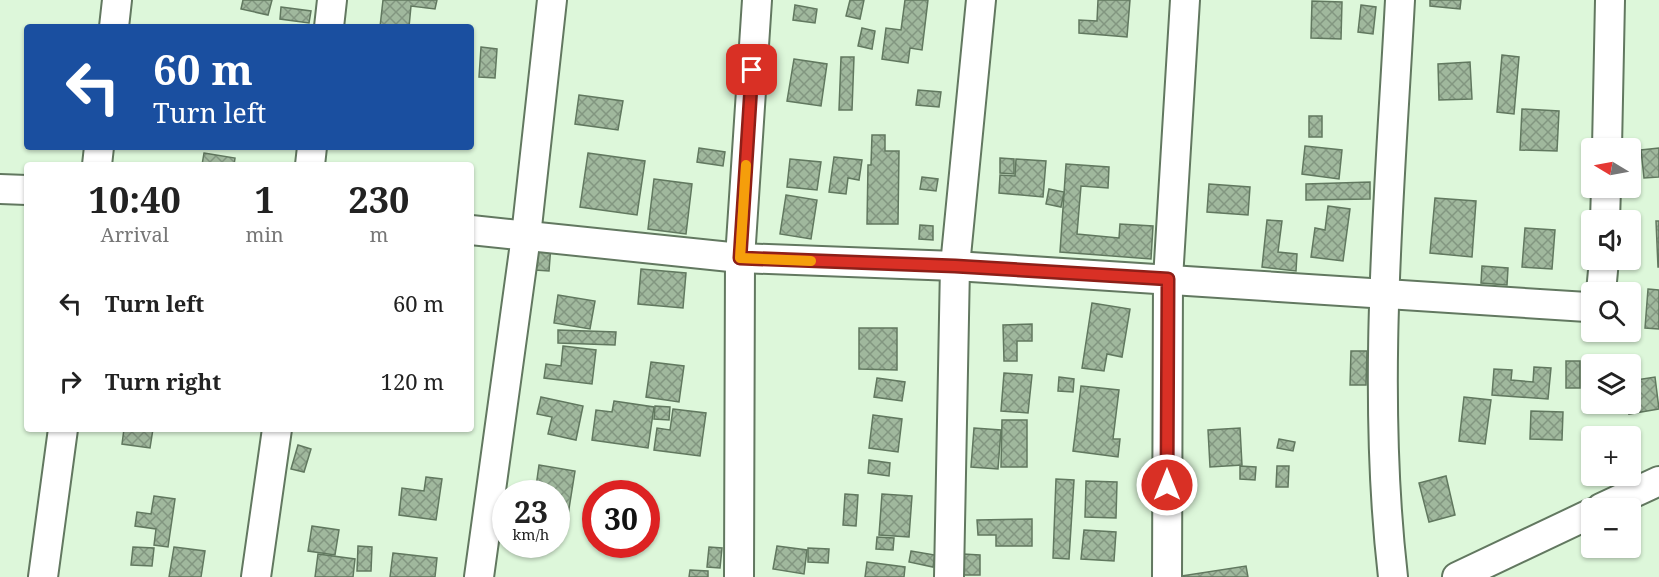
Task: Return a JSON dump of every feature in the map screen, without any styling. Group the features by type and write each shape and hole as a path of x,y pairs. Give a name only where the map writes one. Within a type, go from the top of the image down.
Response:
{"street":[{"path":"114,24 117,0"},
{"path":"329,24 332,0"},
{"path":"479,577 526,236 552,0"},
{"path":"739,577 740,258 756,0"},
{"path":"949,577 955,266 981,0"},
{"path":"1167,577 1168,279 1185,0"},
{"path":"1393,577 1386,514 1384,295 1400,0"},
{"path":"1607,138 1610,0"},
{"path":"0,189 24,190"},
{"path":"474,231 740,258 955,266 1581,307"},
{"path":"43,577 63,432"},
{"path":"256,577 277,432"},
{"path":"1623,498 1659,481"},
{"path":"1457,577 1581,518"}],"building":[{"path":"243,0 272,0 268,15 241,9"},
{"path":"383,0 437,0 435,9 411,6 409,24 380,24"},
{"path":"850,0 864,0 860,19 846,16"},
{"path":"905,0 928,0 922,50 910,48 908,63 882,59 886,28 901,30"},
{"path":"1098,0 1130,0 1127,37 1079,33 1079,20 1097,21"},
{"path":"1430,0 1461,0 1460,9 1430,6"},
{"path":"1312,1 1342,2 1341,39 1311,38"},
{"path":"795,5 817,9 815,23 793,20"},
{"path":"1361,5 1376,7 1373,34 1358,32"},
{"path":"281,7 311,11 309,23 280,19"},
{"path":"862,28 875,31 872,49 858,46"},
{"path":"481,47 497,49 495,78 479,77"},
{"path":"1502,55 1519,57 1514,114 1497,112"},
{"path":"841,57 854,57 852,110 839,110"},
{"path":"794,59 827,64 821,106 787,101"},
{"path":"1470,62 1472,99 1439,100 1438,64"},
{"path":"918,90 941,92 939,107 916,105"},
{"path":"579,95 623,101 618,130 575,124"},
{"path":"1522,109 1559,111 1557,151 1520,150"},
{"path":"1309,116 1322,116 1322,137 1309,137"},
{"path":"872,135 885,135 885,151 899,151 898,224 867,224 868,165 871,165"},
{"path":"1305,146 1342,150 1339,179 1302,174"},
{"path":"699,148 725,152 723,166 697,162"},
{"path":"1659,148 1659,177 1644,178 1641,150"},
{"path":"204,153 235,158 234,162 202,162"},
{"path":"588,153 645,161 637,215 580,207"},
{"path":"834,157 862,160 859,180 848,178 846,194 829,192"},
{"path":"1000,158 1014,159 1014,174 1000,173"},
{"path":"790,159 821,162 817,190 787,187"},
{"path":"1016,159 1046,161 1043,197 999,193 1000,175 1015,176"},
{"path":"1066,164 1109,167 1108,188 1081,186 1077,234 1119,238 1120,224 1153,226 1151,259 1060,252"},
{"path":"922,177 938,179 936,191 920,189"},
{"path":"654,179 692,184 686,234 648,229"},
{"path":"1370,182 1370,199 1306,200 1306,184"},
{"path":"1209,184 1250,187 1248,215 1207,212"},
{"path":"1049,189 1064,192 1061,207 1046,204"},
{"path":"786,195 817,200 811,239 780,234"},
{"path":"1435,198 1476,201 1472,257 1430,253"},
{"path":"1328,206 1350,209 1343,261 1311,257 1315,228 1325,230"},
{"path":"1267,220 1282,221 1278,252 1297,254 1296,271 1262,267"},
{"path":"1656,221 1659,221 1659,267 1658,267"},
{"path":"920,225 933,226 933,240 919,239"},
{"path":"1525,228 1555,230 1552,269 1522,267"},
{"path":"537,244 551,245 549,271 535,270"},
{"path":"1482,266 1508,268 1507,285 1481,283"},
{"path":"641,269 686,273 683,308 638,304"},
{"path":"1648,289 1659,290 1659,329 1645,328"},
{"path":"558,295 595,301 590,329 554,323"},
{"path":"1092,303 1130,309 1122,357 1107,354 1104,371 1082,368"},
{"path":"1032,324 1032,341 1017,341 1017,361 1004,361 1003,325"},
{"path":"859,328 897,328 897,370 859,369"},
{"path":"558,330 616,332 615,345 558,343"},
{"path":"563,346 596,350 592,384 544,378 546,364 561,366"},
{"path":"1351,351 1367,351 1366,385 1350,385"},
{"path":"1566,361 1580,361 1580,388 1566,388"},
{"path":"651,362 684,366 679,402 646,397"},
{"path":"1534,367 1551,368 1548,399 1492,395 1494,369 1512,370 1511,380 1533,382"},
{"path":"1004,373 1032,375 1028,413 1001,411"},
{"path":"1059,377 1074,379 1073,392 1058,391"},
{"path":"1655,377 1659,409 1641,412 1641,379"},
{"path":"877,378 905,382 902,401 874,397"},
{"path":"1081,386 1119,390 1113,439 1120,439 1118,457 1073,451"},
{"path":"541,397 583,406 576,440 548,434 552,417 537,414"},
{"path":"1464,397 1491,400 1485,444 1459,441"},
{"path":"614,401 654,407 648,448 592,440 596,410 612,412"},
{"path":"655,406 670,407 669,420 654,419"},
{"path":"673,409 706,413 700,456 654,450 657,428 670,430"},
{"path":"1531,411 1563,412 1562,440 1530,439"},
{"path":"873,415 902,419 898,452 869,448"},
{"path":"1002,420 1027,420 1027,467 1001,467"},
{"path":"974,428 1001,430 998,469 971,467"},
{"path":"1240,428 1242,465 1210,467 1208,430"},
{"path":"124,432 153,432 150,448 122,444"},
{"path":"1279,439 1295,442 1293,451 1277,448"},
{"path":"298,445 311,449 304,472 291,469"},
{"path":"869,460 890,463 889,476 868,473"},
{"path":"539,465 575,471 570,502 570,480 537,480"},
{"path":"1240,466 1256,467 1255,480 1240,479"},
{"path":"1277,466 1289,466 1288,487 1276,487"},
{"path":"1446,476 1455,515 1429,522 1419,483"},
{"path":"426,477 442,479 436,520 399,515 402,488 424,491"},
{"path":"1056,479 1074,480 1069,559 1053,558"},
{"path":"1086,481 1117,482 1116,518 1085,517"},
{"path":"845,494 858,495 856,526 843,525"},
{"path":"882,494 912,496 909,537 879,535"},
{"path":"154,496 175,499 168,547 154,545 156,529 135,526 137,512 151,514"},
{"path":"1032,519 1032,546 996,546 996,535 978,535 977,520"},
{"path":"312,526 339,530 335,555 308,551"},
{"path":"1084,530 1116,532 1114,561 1081,559"},
{"path":"877,537 894,538 893,550 876,549"},
{"path":"358,546 372,547 371,571 357,571"},
{"path":"777,546 807,550 804,574 773,569"},
{"path":"133,547 154,548 152,566 131,565"},
{"path":"174,547 205,551 201,577 169,577"},
{"path":"709,547 722,548 720,568 707,567"},
{"path":"808,548 829,549 828,563 808,562"},
{"path":"911,551 935,555 933,567 909,562"},
{"path":"393,553 437,558 435,577 390,577"},
{"path":"318,554 355,559 353,577 315,577"},
{"path":"963,554 980,555 980,575 963,575"},
{"path":"867,562 905,567 904,577 865,577"},
{"path":"1246,566 1248,577 1175,577"},
{"path":"690,570 708,571 708,577 689,577"}],"slow traffic":[{"path":"746,165 740,258 811,261"}],"route":[{"path":"752,70 740,258 955,266 1168,279 1167,485"}]}
